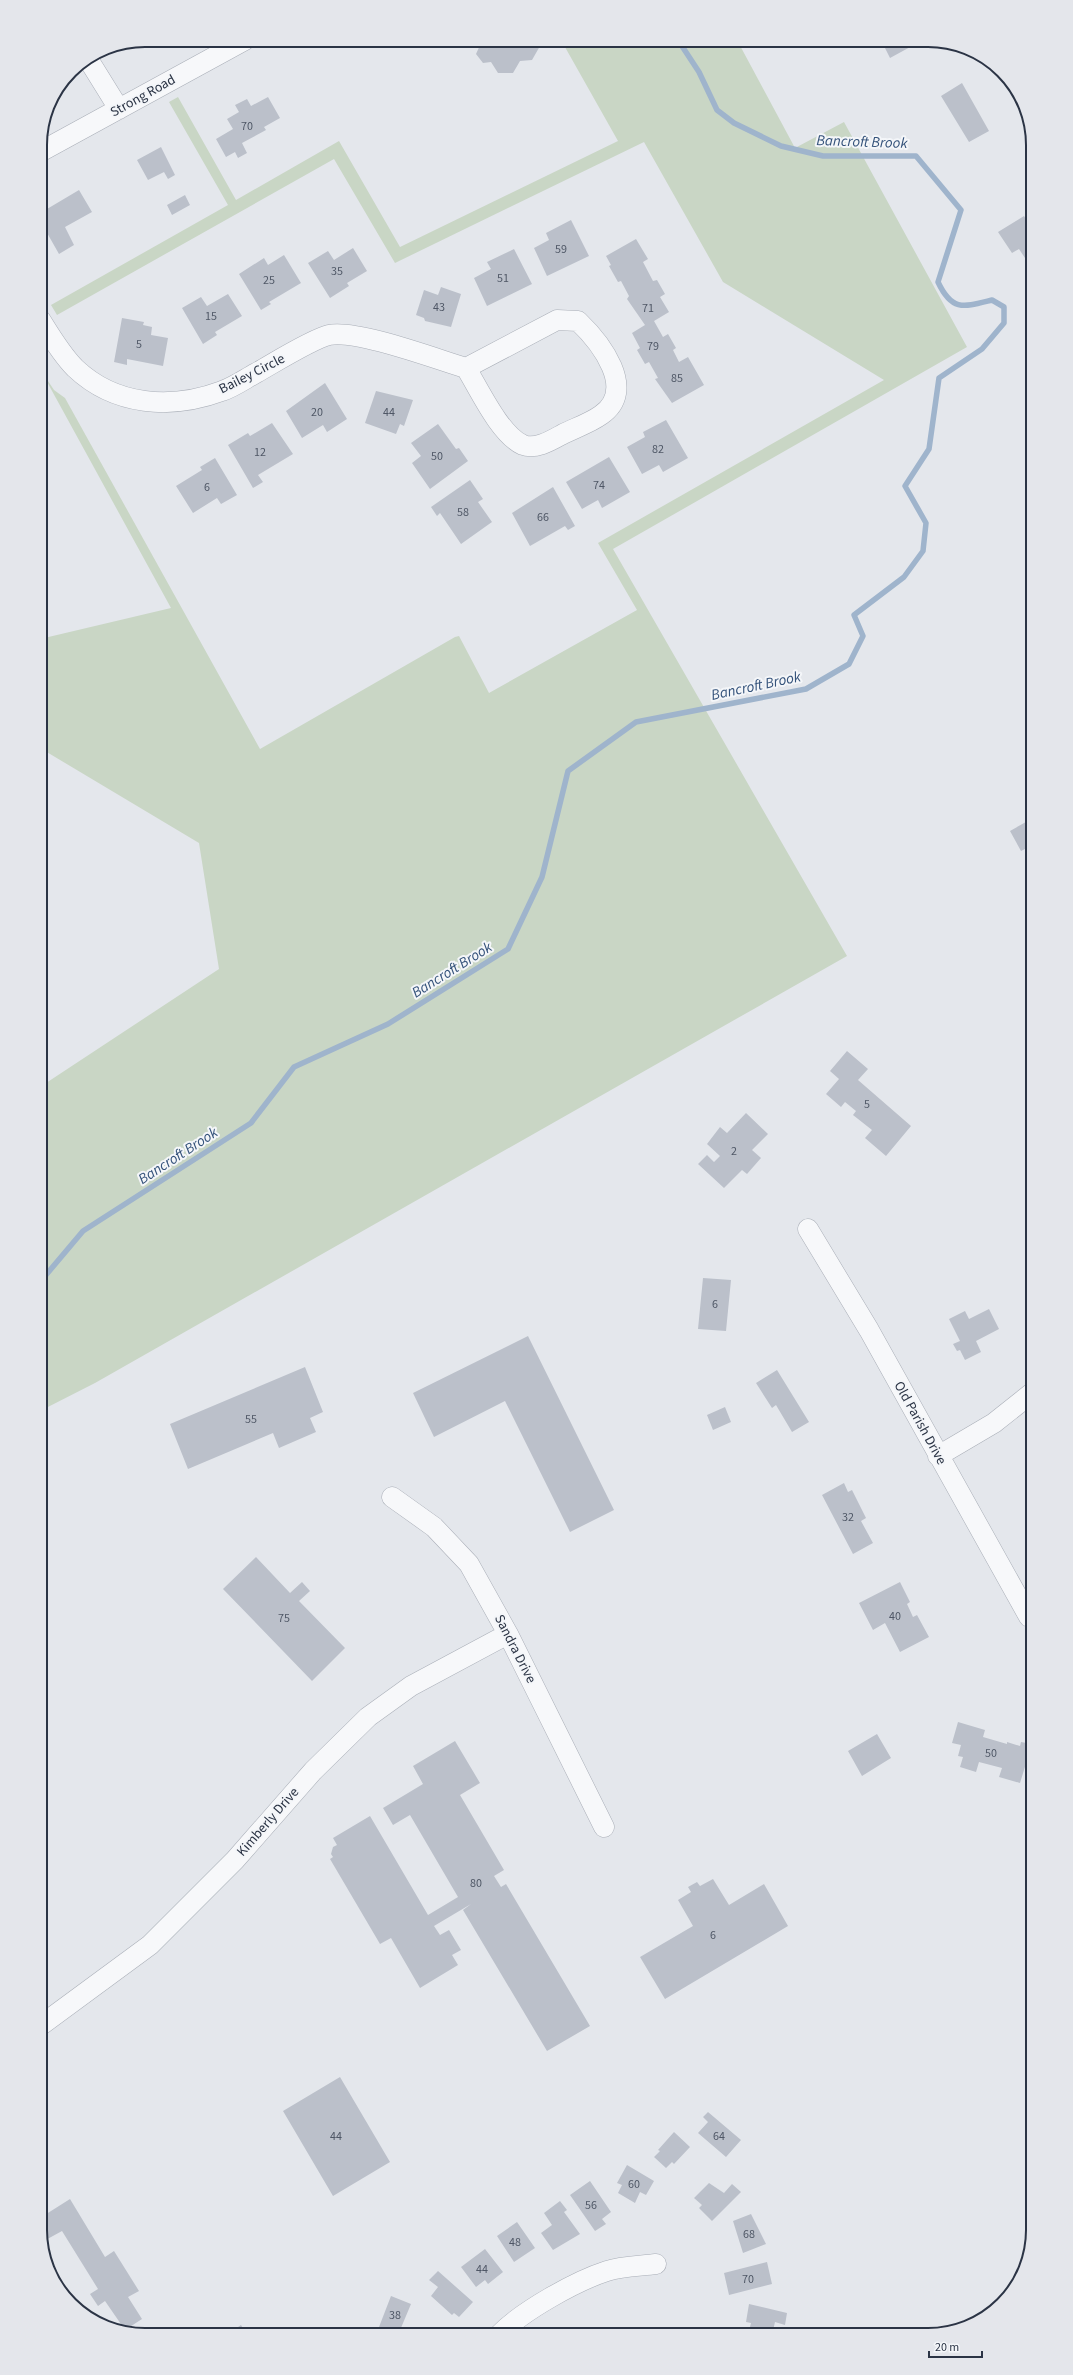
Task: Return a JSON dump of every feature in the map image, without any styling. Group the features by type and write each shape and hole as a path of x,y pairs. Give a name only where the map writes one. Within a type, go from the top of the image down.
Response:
{"street":[{"name":"Strong Road","path":"47,148 232,47"},
{"path":"91,63 119,109"},
{"path":"557,320 578,321 596,338 616,376 618,391 612,404 602,415 541,445 524,446 506,432 466,368 557,320"},
{"name":"Bailey Circle","path":"47,330 75,368 105,390 131,400 155,403 189,400 222,391 329,335 355,335 466,368"},
{"name":"Old Parish Drive","path":"808,1229 869,1330 1026,1612"},
{"path":"938,1456 994,1423 1026,1398"},
{"name":"Sandra Drive","path":"392,1497 434,1527 469,1564 508,1634 604,1827"},
{"name":"Kimberly Drive","path":"47,2021 150,1945 235,1860 313,1771 368,1717 411,1686 508,1634"},
{"path":"505,2328 510,2323 542,2303 608,2271 656,2264"}],"green space":[{"path":"565,47 741,47 795,148 844,122 967,347 613,549 847,956 95,1383 47,1407 47,1082 219,969 199,843 47,752 47,637 171,608 47,380 54,390 65,398 260,749 455,637 459,636 489,693 637,610 598,543 884,380 723,282 644,142 395,263 334,159 57,315 51,305 228,205 169,102 178,97 236,200 339,141 400,247 618,141"}],"building":[{"path":"479,47 539,47 532,60 520,61 513,73 498,73 491,62 483,63 476,54"},
{"path":"884,47 910,47 890,58"},
{"path":"962,83 989,131 969,142 941,96"},
{"path":"268,97 280,118 264,127 266,130 242,143 247,153 238,158 235,152 226,157 216,139 233,129 227,119 239,112 235,105 247,99 251,106"},
{"path":"161,147 175,175 168,179 164,172 148,180 137,160"},
{"path":"79,190 92,212 65,227 74,245 59,254 47,233 47,209"},
{"path":"185,195 190,205 172,215 167,205"},
{"path":"1024,216 1026,219 1026,260 1019,249 1012,253 998,232"},
{"path":"571,220 589,256 547,276 534,248 549,240 546,233"},
{"path":"636,239 648,259 643,262 653,281 657,280 665,294 660,297 669,312 654,321 663,337 668,334 676,348 673,350 679,362 688,357 704,385 672,403 655,379 658,378 649,362 645,364 637,350 640,348 632,333 645,325 627,299 629,296 621,281 618,282 609,266 611,265 606,256"},
{"path":"353,248 367,271 347,283 349,286 330,298 308,263 328,251 334,260"},
{"path":"514,249 532,284 487,306 474,278 491,269 487,262"},
{"path":"284,255 301,283 269,302 271,304 261,310 239,274 264,258 268,265"},
{"path":"441,287 461,294 451,327 425,321 424,318 416,315 424,290 438,295"},
{"path":"228,294 242,316 215,332 217,335 203,344 182,308 201,297 207,306"},
{"path":"122,318 144,322 143,325 152,327 151,335 168,338 163,366 127,359 127,365 114,362"},
{"path":"325,383 347,419 327,432 323,425 302,438 286,411"},
{"path":"376,391 413,400 404,426 400,424 396,434 365,423"},
{"path":"666,420 688,458 663,472 659,465 642,474 627,447 645,437 643,432"},
{"path":"272,423 293,454 258,475 263,482 253,488 228,445 248,433 250,436"},
{"path":"438,424 456,449 459,448 468,461 430,489 412,463 421,456 411,443"},
{"path":"609,457 630,492 602,508 598,500 582,509 566,482"},
{"path":"215,458 237,495 221,504 217,498 193,513 176,486 202,470 200,467"},
{"path":"470,480 483,499 478,502 492,522 461,544 440,513 437,516 431,507"},
{"path":"553,487 575,526 568,530 565,526 530,546 512,513"},
{"path":"1026,822 1026,848 1021,851 1010,831"},
{"path":"847,1051 868,1069 858,1080 911,1126 886,1156 865,1138 872,1130 853,1115 856,1111 845,1102 841,1107 826,1094 839,1079 830,1071"},
{"path":"746,1113 768,1134 752,1150 761,1158 747,1174 742,1170 724,1188 698,1164 707,1155 714,1162 720,1156 707,1144 720,1127 727,1133"},
{"path":"703,1278 731,1280 726,1331 698,1329"},
{"path":"989,1309 999,1329 976,1341 981,1352 965,1360 960,1350 957,1351 953,1344 960,1341 949,1319 965,1311 969,1319"},
{"path":"528,1336 614,1510 570,1532 505,1401 434,1437 413,1393"},
{"path":"305,1367 323,1412 310,1418 316,1432 279,1448 273,1433 188,1469 170,1424"},
{"path":"777,1370 809,1422 792,1432 776,1405 772,1408 756,1383"},
{"path":"725,1407 731,1422 713,1430 707,1415"},
{"path":"844,1483 848,1492 852,1490 866,1518 861,1521 873,1543 853,1554 822,1495"},
{"path":"256,1557 290,1593 302,1582 310,1591 299,1601 345,1648 312,1681 223,1589"},
{"path":"900,1582 910,1602 907,1604 913,1617 917,1615 929,1637 900,1652 885,1623 873,1630 859,1603"},
{"path":"958,1722 985,1730 983,1737 1020,1746 1021,1742 1026,1743 1026,1764 1020,1783 999,1777 1002,1768 979,1762 976,1772 960,1767 963,1757 958,1756 961,1745 952,1743"},
{"path":"877,1734 891,1758 862,1776 848,1751"},
{"path":"455,1741 480,1783 460,1795 504,1870 494,1876 501,1887 506,1884 590,2026 547,2051 463,1910 471,1904 434,1926 440,1935 449,1930 461,1950 452,1955 458,1965 420,1988 391,1938 380,1944 330,1859 333,1857 331,1854 333,1847 337,1845 333,1838 370,1816 428,1915 458,1897 410,1815 393,1825 383,1808 423,1784 413,1766"},
{"path":"713,1879 729,1905 764,1884 788,1926 665,1999 640,1957 693,1926 678,1900 691,1892 688,1887 697,1882 700,1886"},
{"path":"340,2077 390,2162 333,2196 283,2111"},
{"path":"708,2112 741,2140 726,2157 698,2133 708,2122 703,2117"},
{"path":"674,2132 690,2147 674,2164 672,2162 666,2168 654,2157 660,2151 658,2150"},
{"path":"627,2165 654,2181 646,2195 640,2192 635,2203 618,2193 622,2185 617,2183"},
{"path":"590,2181 611,2212 602,2219 606,2224 595,2231 570,2195"},
{"path":"709,2183 724,2193 732,2184 741,2192 712,2221 699,2208 702,2205 694,2198"},
{"path":"70,2199 105,2257 114,2251 139,2291 128,2297 142,2319 130,2327 122,2325 105,2301 98,2306 90,2294 98,2289 62,2231 47,2239 47,2214"},
{"path":"560,2201 567,2210 564,2212 580,2234 553,2250 541,2233 552,2225 544,2213"},
{"path":"751,2214 766,2244 743,2253 733,2221"},
{"path":"517,2222 535,2248 514,2262 497,2236"},
{"path":"485,2249 503,2272 488,2284 485,2280 476,2287 461,2267"},
{"path":"767,2262 772,2284 729,2295 724,2273"},
{"path":"438,2271 473,2302 459,2317 454,2313 452,2315 431,2296 438,2287 429,2280"},
{"path":"391,2296 411,2304 401,2328 379,2327"},
{"path":"749,2304 787,2313 785,2325 775,2322 774,2328 750,2328 751,2323 746,2322"}],"waterway":[{"name":"Bancroft Brook","path":"47,1274 83,1231 251,1123 294,1067 388,1024 508,949 542,877 568,771 636,722 806,689 849,664 863,636 854,615 904,577 923,551 926,523 905,486 929,449 939,378 982,349 1004,323 1004,307 992,300 966,305 954,303 943,292 938,282 961,210 916,156 823,156 781,146 734,123 717,110 699,72 683,47"}]}
